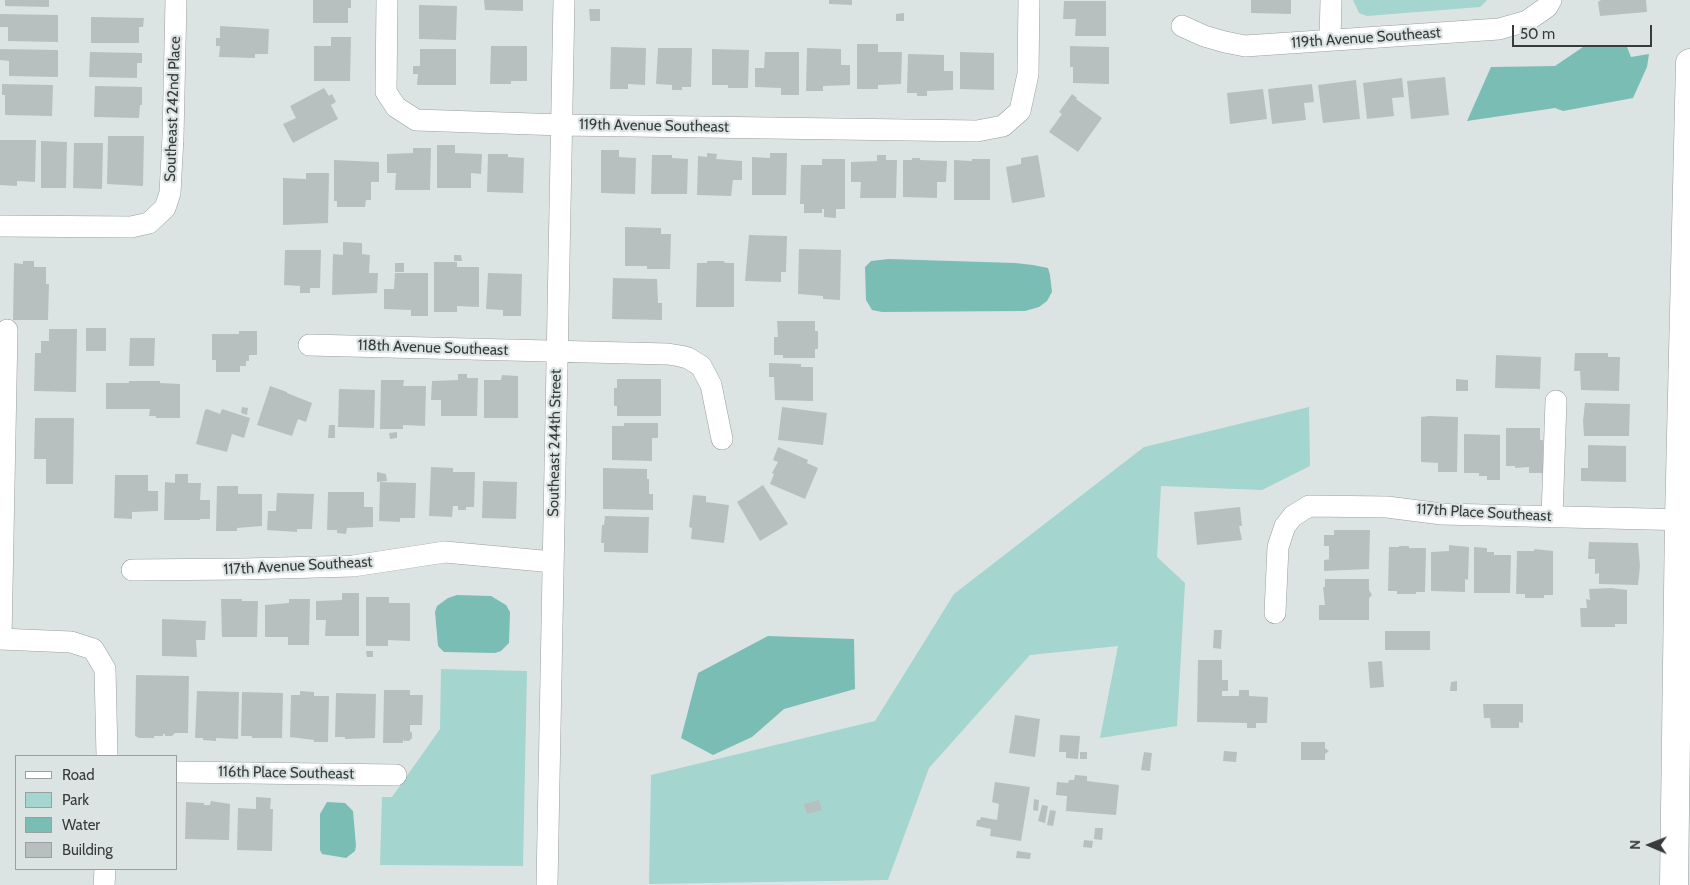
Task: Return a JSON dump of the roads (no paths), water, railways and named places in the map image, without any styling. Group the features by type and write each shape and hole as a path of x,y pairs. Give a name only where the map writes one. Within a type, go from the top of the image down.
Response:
{"street":[{"name":"Southeast 242nd Place","path":"0,226 131,227 149,223 166,208 170,193 173,136 176,0"},
{"name":"119th Avenue Southeast","path":"388,0 386,92 396,108 416,120 562,125 977,131 1002,126 1020,111 1028,74 1029,0"},
{"name":"Southeast 244th Street","path":"547,885 564,0"},
{"path":"1330,40 1331,0"},
{"name":"119th Avenue Southeast","path":"1182,26 1204,36 1245,46 1499,29 1527,21 1549,3"},
{"path":"1674,885 1684,520 1690,63"},
{"path":"7,330 1,639 71,642 93,649 105,669 107,755"},
{"name":"118th Avenue Southeast","path":"309,345 668,354 688,358 701,366 711,385 722,440"},
{"path":"1552,517 1556,401"},
{"name":"117th Place Southeast","path":"1276,614 1278,547 1285,526 1293,516 1309,506 1387,507 1442,514 1684,520"},
{"name":"117th Avenue Southeast","path":"132,570 244,570 353,566 445,552 553,562"},
{"name":"116th Place Southeast","path":"178,772 396,775"},
{"path":"104,885 105,870"}],"water":[{"path":"1583,47 1627,47 1631,57 1649,54 1647,67 1633,98 1563,111 1555,108 1467,121 1491,67 1555,66"},
{"path":"889,259 1015,263 1048,268 1052,292 1047,301 1039,307 1025,311 882,312 872,310 866,300 865,267 871,261"},
{"path":"457,595 491,596 506,605 510,612 509,643 501,651 495,653 444,652 438,646 435,612 437,606 448,598"},
{"path":"768,636 854,639 855,689 784,709 752,737 713,755 681,738 698,673"},
{"path":"327,802 345,803 353,811 356,846 355,851 346,858 322,854 320,850 320,814"}]}
